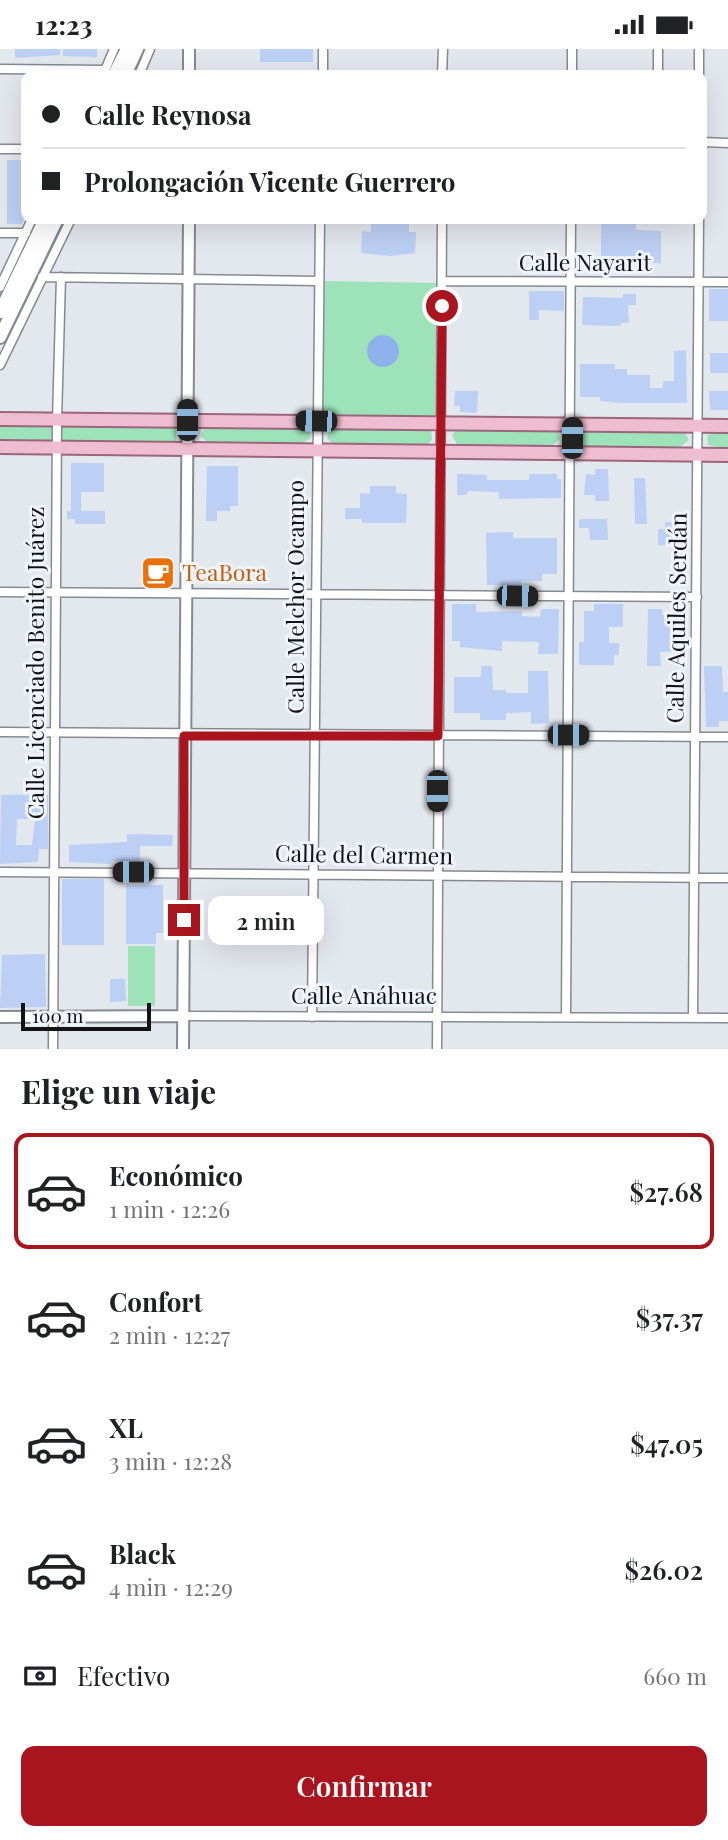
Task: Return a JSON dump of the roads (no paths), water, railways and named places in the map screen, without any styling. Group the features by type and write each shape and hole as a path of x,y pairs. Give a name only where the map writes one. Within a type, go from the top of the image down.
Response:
{"main road":[{"path":"110,70 127,49"},
{"path":"127,70 137,49"},
{"path":"0,312 43,224"},
{"path":"0,337 55,224"},
{"path":"0,419 728,426"},
{"path":"0,447 728,455"}],"street":[{"path":"108,70 114,49"},
{"path":"141,70 150,49"},
{"path":"189,49 189,70"},
{"path":"323,49 323,70"},
{"path":"442,70 443,49"},
{"path":"572,49 572,70"},
{"path":"658,49 658,70"},
{"path":"699,49 699,70"},
{"path":"0,69 27,70"},
{"path":"707,142 728,143"},
{"path":"0,149 21,149"},
{"path":"0,287 30,224"},
{"path":"0,365 68,224"},
{"path":"183,1049 189,224"},
{"name":"Calle Melchor Ocampo","path":"312,1017 316,736 315,450 320,224"},
{"path":"437,1049 442,224"},
{"path":"566,1017 572,423 571,224"},
{"name":"Calle Aquiles Serdán","path":"693,1017 698,224"},
{"path":"0,233 26,233"},
{"path":"42,277 317,281"},
{"name":"Calle Licenciado Benito Juárez","path":"53,1049 55,593 61,277"},
{"name":"Calle Nayarit","path":"442,281 728,282"},
{"path":"0,592 697,597"},
{"path":"0,732 184,736 728,737"},
{"name":"Calle del Carmen","path":"0,872 728,878"},
{"name":"Calle Anáhuac","path":"0,1017 728,1018"}],"water":[{"path":"383,335 394,340 399,351 394,362 383,367 372,362 367,351 372,340"}],"place":[{"name":"TeaBora","path":"158,573"}]}
